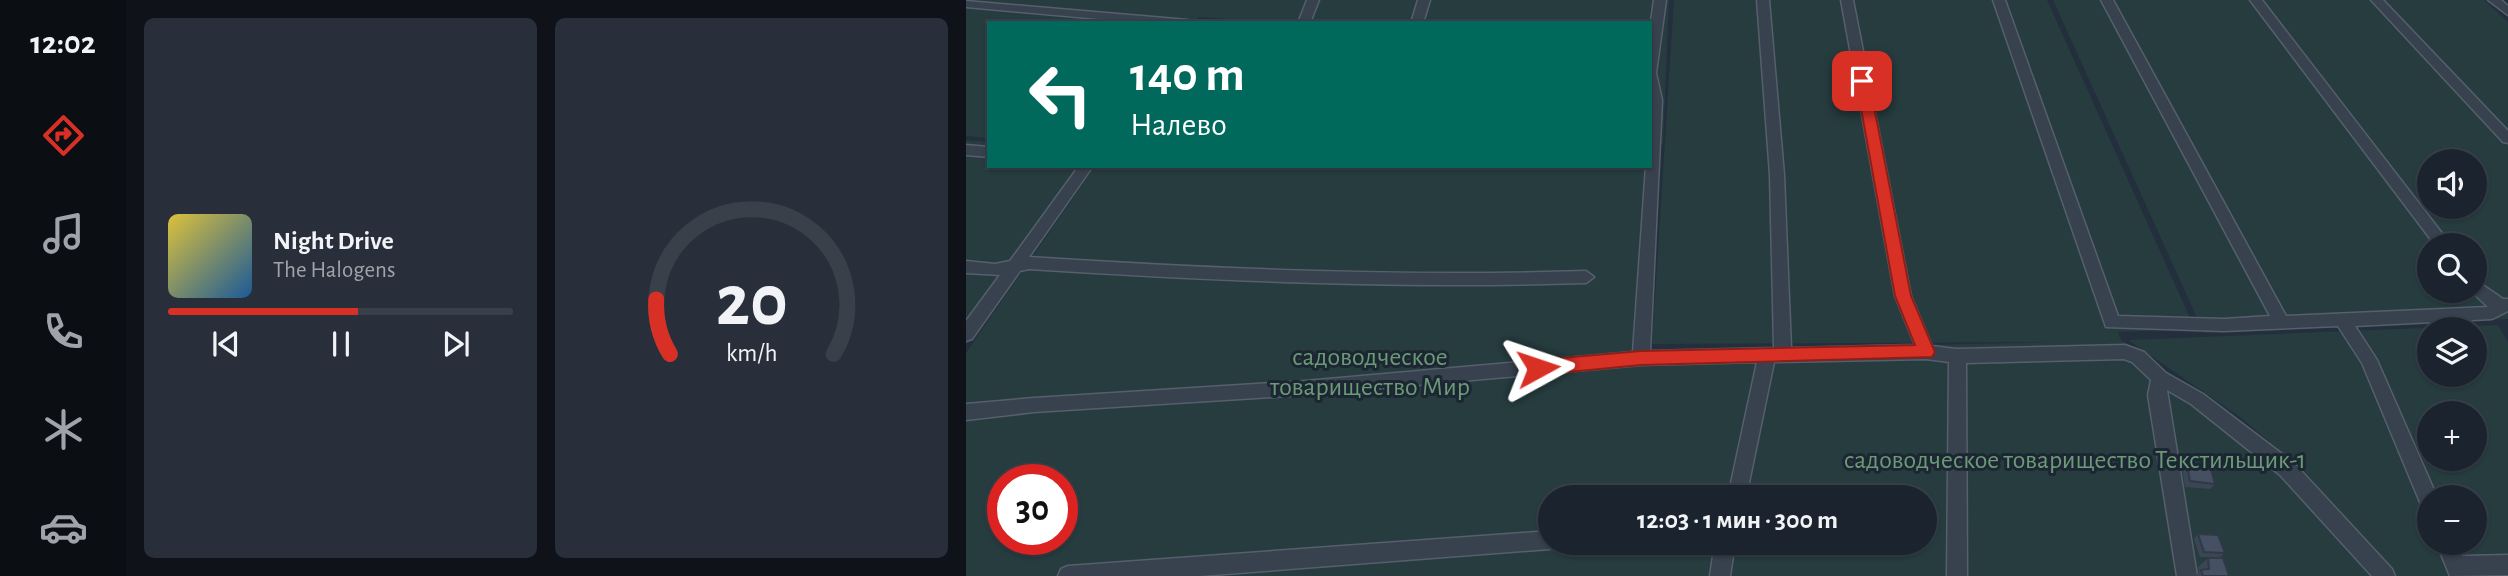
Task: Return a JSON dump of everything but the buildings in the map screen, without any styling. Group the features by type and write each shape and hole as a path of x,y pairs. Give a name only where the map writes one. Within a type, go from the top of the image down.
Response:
{"street":[{"path":"1305,21 1313,0"},
{"path":"1418,21 1424,0"},
{"path":"1652,58 1660,0"},
{"path":"1740,485 1775,354 1777,175 1763,0"},
{"path":"1847,0 1903,296 1926,352"},
{"path":"1999,0 2112,322 2224,325 2344,321 2431,314 2476,315 2492,313 2504,305 2487,294"},
{"path":"2107,0 2281,323"},
{"path":"2256,0 2434,233"},
{"path":"2377,0 2508,139"},
{"path":"2494,0 2508,12"},
{"path":"966,4 1165,21"},
{"path":"1652,82 1656,100 1652,147"},
{"path":"966,150 987,152"},
{"path":"966,334 1085,168"},
{"path":"1641,358 1651,168"},
{"path":"966,267 995,270 1029,263 1239,277 1496,281 1586,277"},
{"path":"2344,321 2369,360 2422,485"},
{"path":"966,412 1034,405 1305,388 1641,358 1926,352 1956,356 2124,352 2138,357 2160,378 2197,399 2287,469 2385,576"},
{"path":"1956,356 1959,370 1957,576"},
{"path":"2160,378 2157,395 2187,576"},
{"path":"1068,576 1538,541"},
{"path":"1720,576 1723,555"},
{"path":"2458,571 2508,565"}],"green space":[{"path":"966,0 1669,0 1663,145 1652,144 1652,21 1252,21 1199,17 1196,21 987,21 987,138 966,136"},
{"path":"1674,0 2047,0 2195,329 2118,332 2121,340 2225,411 2385,576 966,576 966,353 1094,168 1648,168 1633,351 1769,359 1771,349 2057,342 1652,344"},
{"path":"2053,0 2484,0 2508,22 2508,319 2417,317 2417,323 2204,333"},
{"path":"966,140 987,142 987,168 1083,168 966,345"},
{"path":"2487,325 2498,325 2508,342 2508,576 2397,576 2304,471 2240,417 2128,340 2417,328 2417,387 2487,387"}],"route":[{"path":"1538,368 1641,358 1926,352 1903,296 1862,81"}],"park label":[{"name":"садоводческое товарищество Мир","path":"1370,371"},
{"name":"садоводческое товарищество Текстильщик-1","path":"2075,459"}]}
